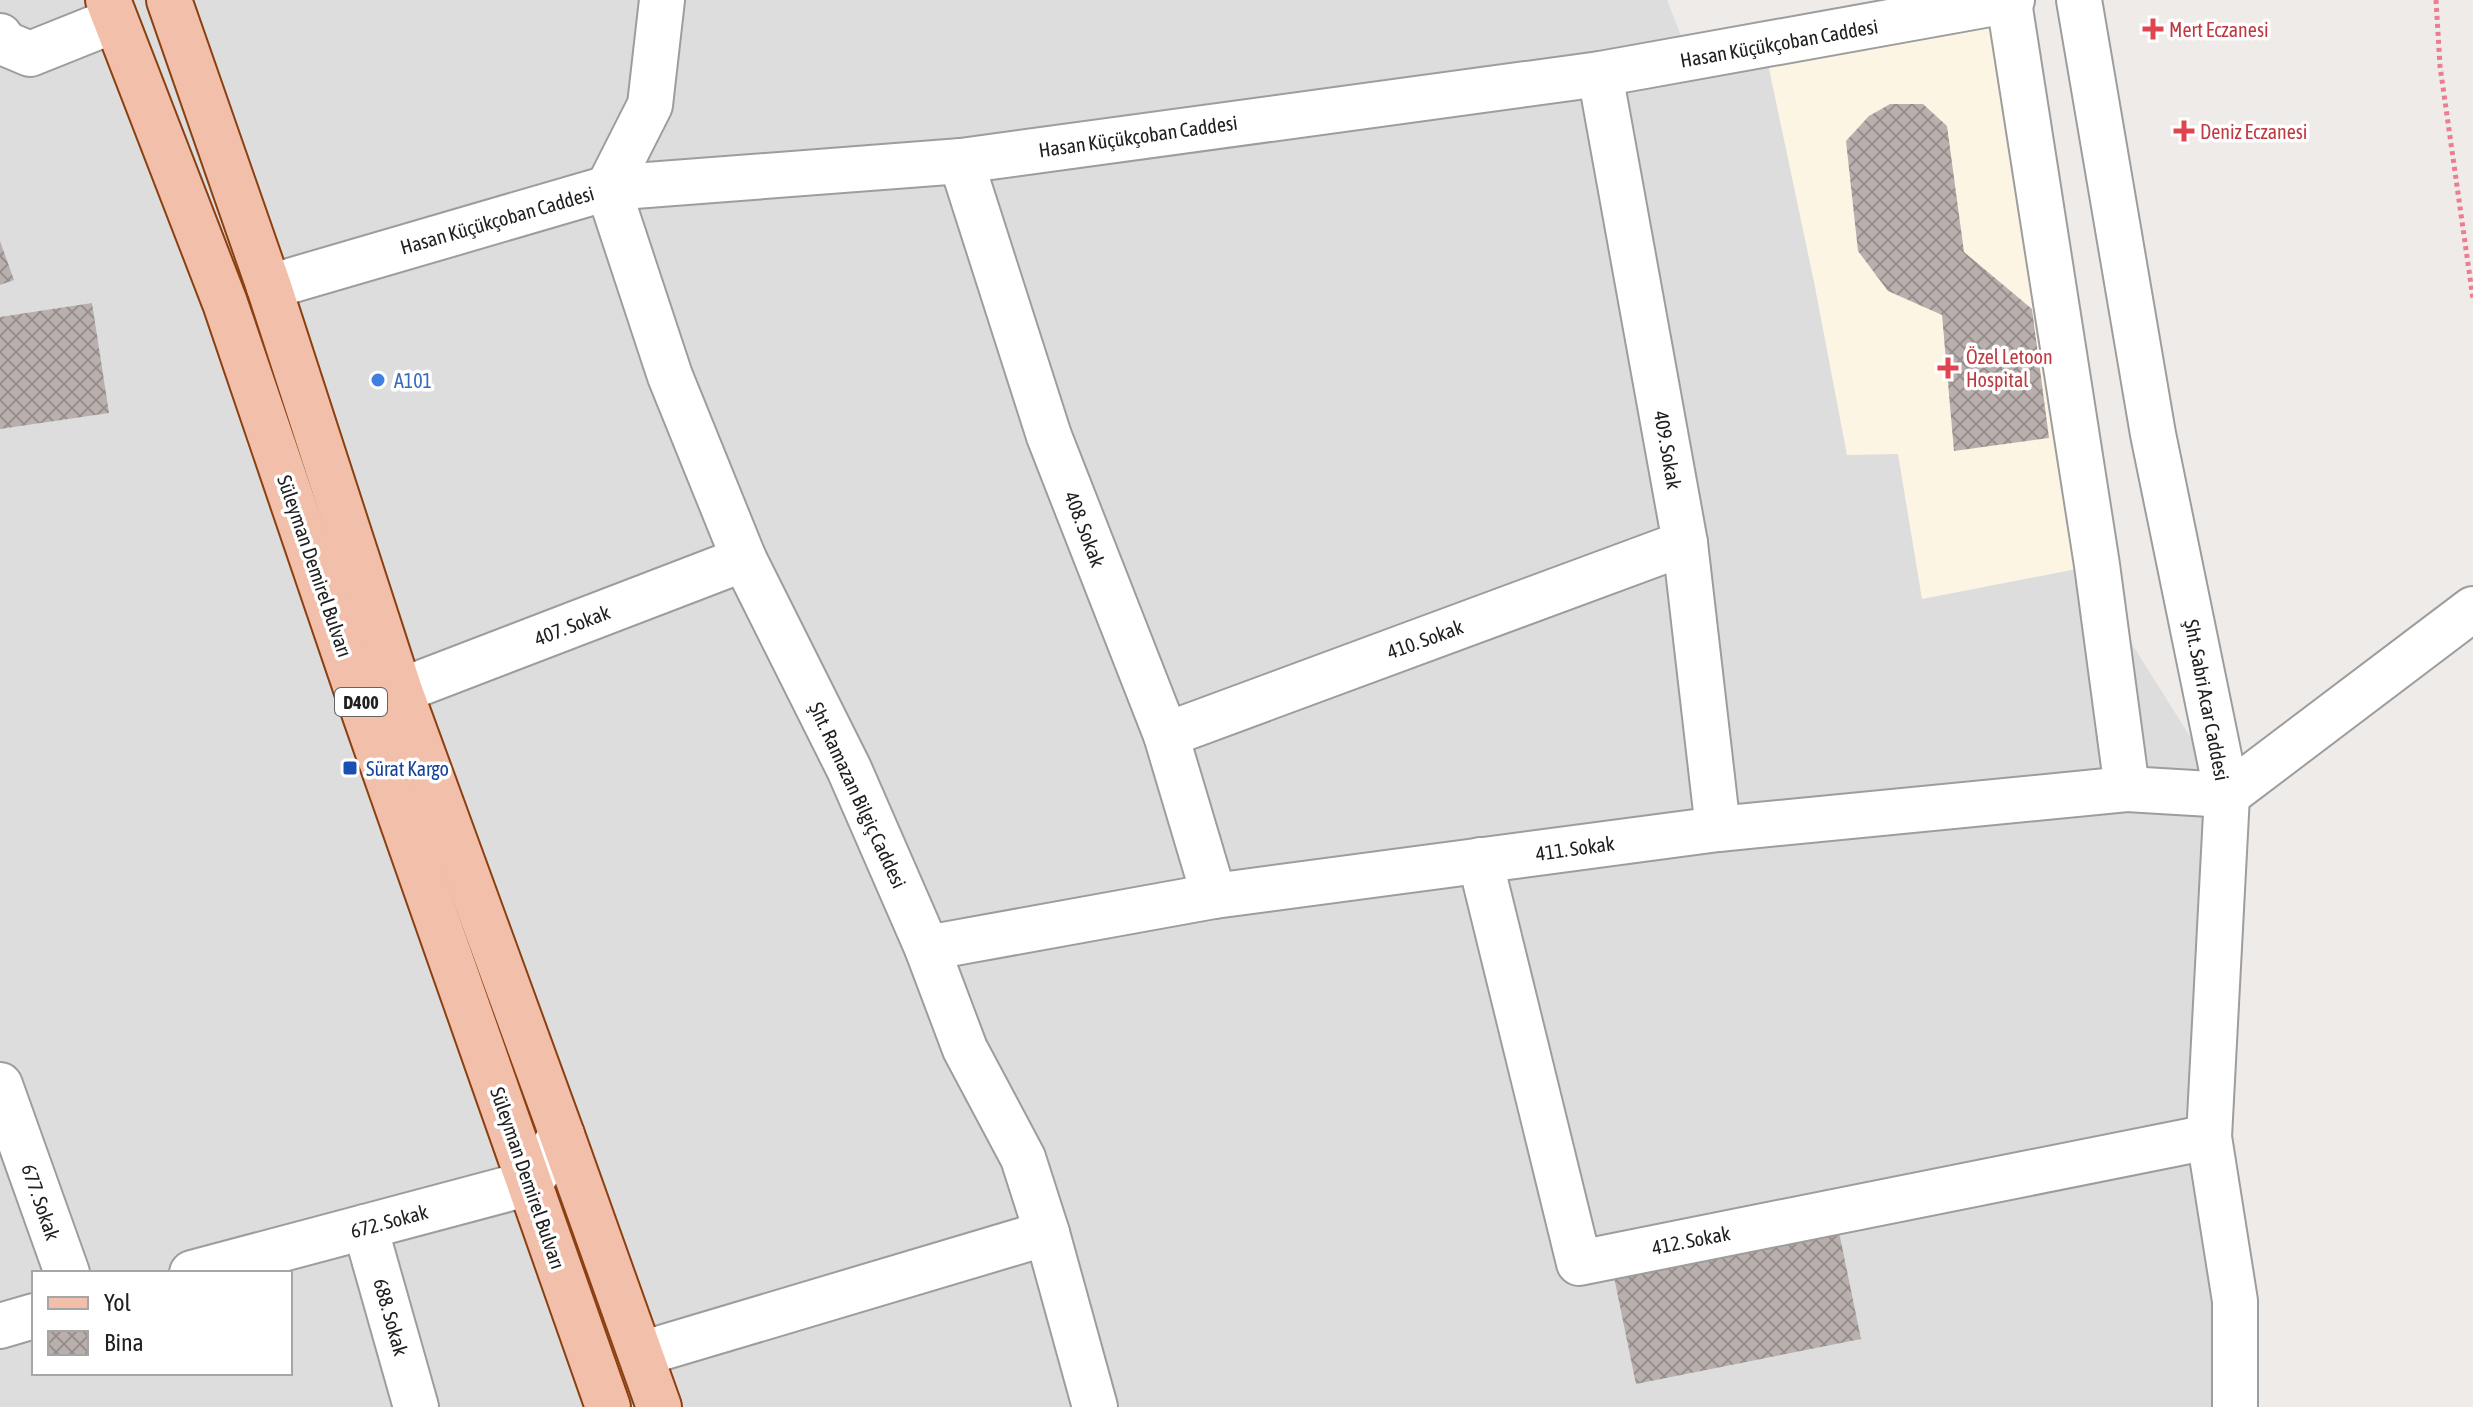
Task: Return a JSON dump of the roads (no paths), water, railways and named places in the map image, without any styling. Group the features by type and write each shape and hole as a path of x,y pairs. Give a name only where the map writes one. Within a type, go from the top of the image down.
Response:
{"main road":[{"name":"Süleyman Demirel Bulvarı","path":"169,0 269,287 400,691 659,1407"},
{"name":"Süleyman Demirel Bulvarı","path":"112,10 225,303 366,718 608,1407"}],"street":[{"path":"608,188 650,105 662,0"},
{"name":"Şht. Sabri Acar Caddesi","path":"2079,0 2153,434 2227,795 2209,1137 2235,1301 2235,1407"},
{"name":"Hasan Küçükçoban Caddesi","path":"269,287 608,188 961,161 1600,74 2011,1"},
{"path":"2011,1 2097,565 2127,789"},
{"path":"0,36 4,43 30,54 112,10"},
{"name":"409. Sokak","path":"1600,74 1685,543 1718,829"},
{"name":"408. Sokak","path":"961,161 1049,436 1166,735 1214,896"},
{"name":"Şht. Ramazan Bilgiç Caddesi","path":"608,188 670,376 744,559 849,769 927,948 965,1049 1023,1158 1095,1407"},
{"name":"410. Sokak","path":"1166,735 1685,543"},
{"name":"407. Sokak","path":"400,691 744,559"},
{"path":"2227,795 2473,609"},
{"name":"411. Sokak","path":"927,948 1214,896 1718,829 2127,789 2227,795"},
{"name":"412. Sokak","path":"1480,860 1579,1263 2209,1137"},
{"name":"677. Sokak","path":"0,1085 66,1271"},
{"path":"530,1183 562,1135"},
{"name":"672. Sokak","path":"200,1271 530,1183"},
{"name":"688. Sokak","path":"365,1227 416,1407"},
{"path":"641,1354 1047,1233"},
{"path":"0,1326 32,1317"}],"place":[{"name":"Mert Eczanesi","path":"2153,29"},
{"name":"Deniz Eczanesi","path":"2184,131"},
{"name":"Özel Letoon Hospital","path":"1948,368"},
{"name":"A101","path":"378,380"},
{"name":"Sürat Kargo","path":"350,768"}]}
